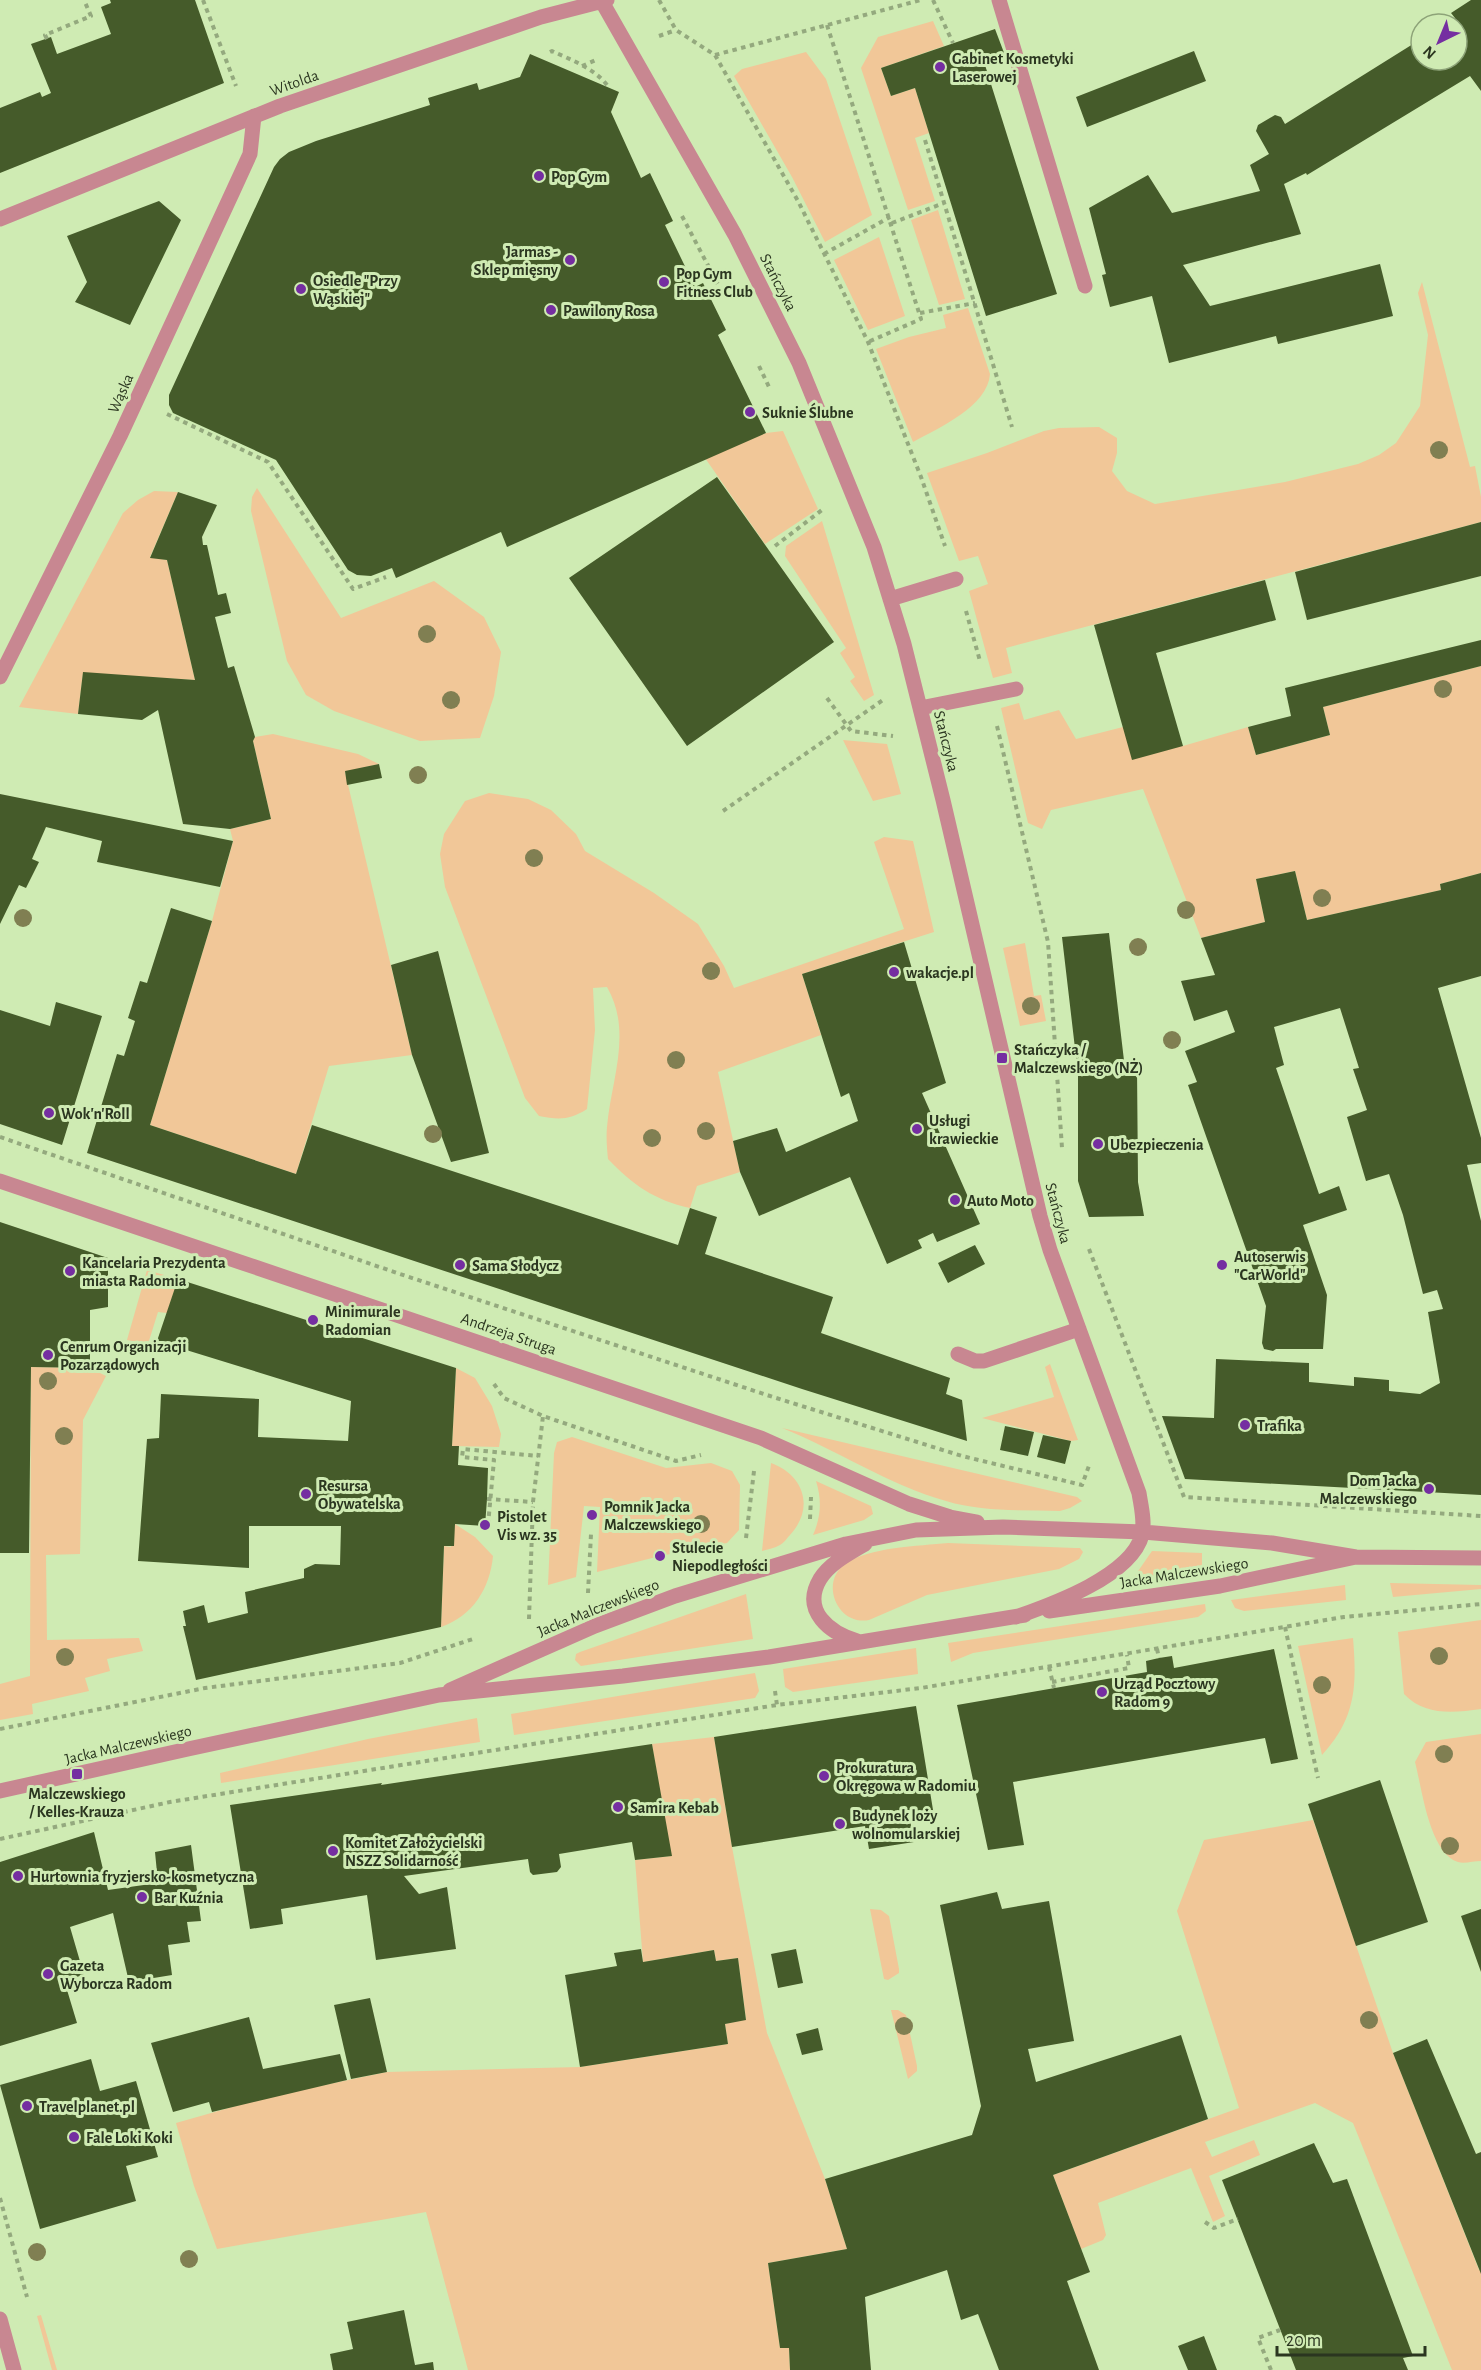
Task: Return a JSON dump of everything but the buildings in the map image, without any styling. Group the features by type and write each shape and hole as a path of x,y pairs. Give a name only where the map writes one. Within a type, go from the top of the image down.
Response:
{"street":[{"name":"Witolda","path":"0,219 254,116 541,17 603,0"},
{"name":"Stańczyka","path":"603,0 735,235 799,363 874,547 920,708 1040,1216 1139,1493 1143,1532"},
{"path":"999,0 1085,286"},
{"name":"Wąska","path":"0,677 115,446 250,154 254,116"},
{"path":"890,599 956,579"},
{"path":"920,708 1016,689"},
{"name":"Andrzeja Struga","path":"0,1181 761,1438 909,1504 950,1517 1003,1527"},
{"path":"958,1354 975,1361 984,1361 1079,1329"},
{"name":"Jacka Malczewskiego","path":"439,1695 595,1626 675,1596 846,1544 916,1530 1003,1527 1143,1532 1272,1543 1356,1557 1481,1558"},
{"name":"Jacka Malczewskiego","path":"1016,1617 1046,1607 1093,1584 1132,1554 1143,1532"},
{"name":"Jacka Malczewskiego","path":"859,1641 833,1631 818,1617 816,1590 828,1569 851,1552 879,1537"},
{"name":"Jacka Malczewskiego","path":"0,1791 439,1695 623,1676 770,1657 859,1641 1220,1586 1356,1557"},
{"path":"0,2319 14,2370"}],"path":[{"path":"47,39 45,35 91,16 84,0"},
{"path":"203,0 237,89"},
{"path":"659,0 676,30 715,55 798,201 868,342 921,477 956,579 990,694 1048,942 1062,1149"},
{"path":"715,55 921,0"},
{"path":"933,0 953,43"},
{"path":"827,25 890,216 921,319 868,342"},
{"path":"552,51 603,79 609,87"},
{"path":"925,140 1012,427"},
{"path":"892,223 944,202"},
{"path":"679,210 727,301"},
{"path":"824,254 890,216"},
{"path":"920,313 975,303"},
{"path":"758,364 773,396"},
{"path":"136,399 268,462 353,589 386,577"},
{"path":"819,500 827,521"},
{"path":"776,546 823,510"},
{"path":"827,698 851,731 896,736 894,728"},
{"path":"723,811 886,698 889,709"},
{"path":"0,1137 761,1394 962,1456 1082,1485 1090,1466 1089,1456"},
{"path":"1089,1248 1184,1497 1481,1516"},
{"path":"492,1381 504,1398 543,1416 676,1461 705,1454"},
{"path":"538,1618 529,1621 533,1502 543,1416"},
{"path":"488,1525 494,1460 462,1457 463,1449 538,1456"},
{"path":"775,1564 809,1524 811,1499 804,1476 795,1460 785,1449"},
{"path":"744,1466 754,1470"},
{"path":"489,1499 533,1502"},
{"path":"587,1602 591,1534"},
{"path":"0,1839 170,1802 777,1705 921,1688 1344,1617 1481,1604"},
{"path":"1285,1627 1318,1778"},
{"path":"0,1730 205,1688 400,1663 485,1635"},
{"path":"1157,1649 1158,1658"},
{"path":"1052,1682 1129,1668 1127,1655"},
{"path":"1049,1667 1054,1688"},
{"path":"0,2198 30,2307"},
{"path":"1205,2222 1214,2229 1238,2219"},
{"path":"1271,2370 1258,2338 1280,2330"}],"shaded area":[{"path":"933,21 944,46 881,68 891,96 915,88 929,133 915,138 935,201 908,210 861,68 878,37"},
{"path":"806,52 826,79 872,215 825,242 792,177 734,76 742,69"},
{"path":"938,210 965,299 939,305 911,220"},
{"path":"879,237 905,316 868,330 834,260"},
{"path":"1422,282 1470,467 1475,466 1481,497 1481,522 1006,648 1012,673 993,678 969,591 988,584 978,556 959,561 927,473 1044,431 1059,428 1099,427 1117,438 1117,453 1112,471 1127,491 1155,504 1285,482 1358,464 1379,455 1396,443 1420,406 1428,335 1418,293"},
{"path":"968,308 990,374 987,386 972,406 913,442 876,349 909,337 946,328 943,315"},
{"path":"783,431 818,509 765,544 705,458 766,433"},
{"path":"257,488 341,618 434,581 484,617 501,652 494,696 480,738 420,741 334,711 306,695 287,661 251,511 252,497"},
{"path":"154,491 178,492 150,557 167,560 195,680 83,673 78,714 19,707 123,513 138,500"},
{"path":"822,521 874,695 864,701 850,681 855,677 840,653 846,648 785,556 786,546"},
{"path":"1481,666 1481,873 1440,884 1441,890 1307,920 1295,871 1256,879 1265,922 1201,938 1143,789 1051,810 1042,829 1028,823 1001,708 1019,703 1024,720 1059,710 1076,739 1123,727 1183,746 1248,727 1256,755 1330,735 1323,707"},
{"path":"273,734 358,754 379,764 345,772 412,1055 329,1066 296,1174 150,1125 212,921 233,841 230,829 271,819 253,741 255,737"},
{"path":"843,740 887,744 901,794 873,801"},
{"path":"489,793 528,799 551,810 576,834 585,851 654,893 698,924 724,966 734,988 904,929 874,842 884,837 913,841 934,932 802,974 821,1035 718,1072 740,1172 697,1186 690,1208 677,1205 645,1190 608,1159 607,1127 618,1056 619,1021 615,1004 607,987 593,988 595,1030 587,1109 570,1117 539,1116 525,1098 445,887 440,854 444,834 465,801"},
{"path":"1025,943 1034,996 1041,995 1046,1021 1020,1026 1003,948"},
{"path":"147,1270 178,1279 167,1313 158,1312 148,1344 127,1340"},
{"path":"1050,1364 1078,1440 1071,1441 982,1418 1054,1397 1045,1367"},
{"path":"31,1367 90,1368 106,1376 83,1420 80,1554 46,1555 47,1640 139,1638 143,1651 107,1659 110,1671 85,1678 89,1691 32,1704 33,1714 0,1720 0,1684 30,1676"},
{"path":"456,1368 475,1378 492,1406 501,1434 499,1447 452,1446"},
{"path":"782,1428 1077,1497 1082,1501 1060,1511 1002,1510 960,1505 904,1486"},
{"path":"572,1437 666,1468 711,1463 732,1471 740,1485 739,1530 727,1543 660,1556 597,1572 600,1507 584,1506 576,1577 548,1585 554,1453 557,1442"},
{"path":"771,1463 782,1468 798,1484 804,1504 798,1525 785,1540 778,1546 762,1551"},
{"path":"816,1481 871,1506 873,1514 864,1520 813,1535 820,1508"},
{"path":"455,1524 475,1537 493,1556 488,1579 478,1599 462,1616 441,1627 444,1546 451,1547"},
{"path":"948,1543 1080,1548 1083,1552 1079,1559 1059,1569 927,1595 869,1620 858,1620 841,1610 833,1592 833,1582 837,1572 845,1564 855,1558 880,1551"},
{"path":"1152,1551 1202,1553 1202,1568 1134,1577"},
{"path":"1390,1583 1481,1585 1481,1589 1393,1597"},
{"path":"1345,1585 1346,1600 1244,1611 1235,1608 1231,1600"},
{"path":"746,1594 753,1639 581,1666 575,1660 576,1654 580,1652"},
{"path":"1205,1604 1206,1611 1198,1617 973,1653 951,1662 948,1643"},
{"path":"1481,1620 1481,1709 1440,1711 1421,1706 1404,1694 1398,1632"},
{"path":"1353,1638 1355,1671 1352,1701 1342,1728 1322,1755 1298,1646"},
{"path":"916,1648 918,1674 793,1692 785,1687 783,1669"},
{"path":"755,1673 759,1691 755,1698 514,1735 511,1714"},
{"path":"477,1718 480,1742 221,1783 220,1773 368,1739"},
{"path":"1481,1734 1481,1861 1460,1863 1448,1856 1433,1833 1415,1762 1426,1742"},
{"path":"714,1737 767,2033 825,2179 847,2249 768,2263 780,2348 789,2348 790,2370 468,2370 426,2212 217,2249 194,2186 176,2123 271,2096 387,2072 580,2067 728,2044 725,2024 746,2019 738,1958 716,1961 714,1950 643,1962 635,1860 671,1856 652,1744"},
{"path":"1313,1820 1393,2053 1479,2270 1481,2270 1481,2370 1452,2370 1353,2123 1315,2103 1205,2142 1212,2157 1254,2140 1260,2155 1209,2176 1225,2216 1213,2222 1191,2168 1098,2203 1106,2235 1103,2240 1081,2249 1053,2175 1239,2108 1177,1911 1204,1840"},
{"path":"870,1909 881,1910 889,1916 899,1973 888,1980 884,1979"},
{"path":"891,2010 898,2010 906,2015 917,2066 917,2071 908,2079"},
{"path":"41,2315 57,2370 52,2370 37,2316"}],"place":[{"name":"Gabinet Kosmetyki Laserowej","path":"940,67"},
{"name":"Pop Gym","path":"539,176"},
{"name":"Jarmas - Sklep mięsny","path":"570,260"},
{"name":"Pop Gym Fitness Club","path":"664,282"},
{"name":"Osiedle \"Przy Wąskiej\"","path":"301,289"},
{"name":"Pawilony Rosa","path":"551,310"},
{"name":"Suknie Ślubne","path":"750,412"},
{"name":"wakacje.pl","path":"894,972"},
{"name":"Stańczyka / Malczewskiego (NŻ)","path":"1002,1058"},
{"name":"Wok'n'Roll","path":"49,1113"},
{"name":"Usługi krawieckie","path":"917,1129"},
{"name":"Ubezpieczenia","path":"1098,1144"},
{"name":"Auto Moto","path":"955,1200"},
{"name":"Sama Słodycz","path":"460,1265"},
{"name":"Autoserwis \"CarWorld\"","path":"1222,1265"},
{"name":"Kancelaria Prezydenta miasta Radomia","path":"70,1271"},
{"name":"Minimurale Radomian","path":"313,1320"},
{"name":"Cenrum Organizacji Pozarządowych","path":"48,1355"},
{"name":"Trafika","path":"1245,1425"},
{"name":"Dom Jacka Malczewskiego","path":"1429,1489"},
{"name":"Resursa Obywatelska","path":"306,1494"},
{"name":"Pomnik Jacka Malczewskiego","path":"592,1515"},
{"name":"Pistolet Vis wz. 35","path":"485,1525"},
{"name":"Stulecie Niepodległości","path":"660,1556"},
{"name":"Urząd Pocztowy Radom 9","path":"1102,1692"},
{"name":"Malczewskiego / Kelles-Krauza","path":"77,1774"},
{"name":"Prokuratura Okręgowa w Radomiu","path":"824,1776"},
{"name":"Samira Kebab","path":"618,1807"},
{"name":"Budynek loży wolnomularskiej","path":"840,1824"},
{"name":"Komitet Założycielski NSZZ Solidarność","path":"333,1851"},
{"name":"Hurtownia fryzjersko-kosmetyczna","path":"18,1876"},
{"name":"Bar Kuźnia","path":"142,1897"},
{"name":"Gazeta Wyborcza Radom","path":"48,1974"},
{"name":"Travelplanet.pl","path":"27,2106"},
{"name":"Fale Loki Koki","path":"74,2137"}]}
